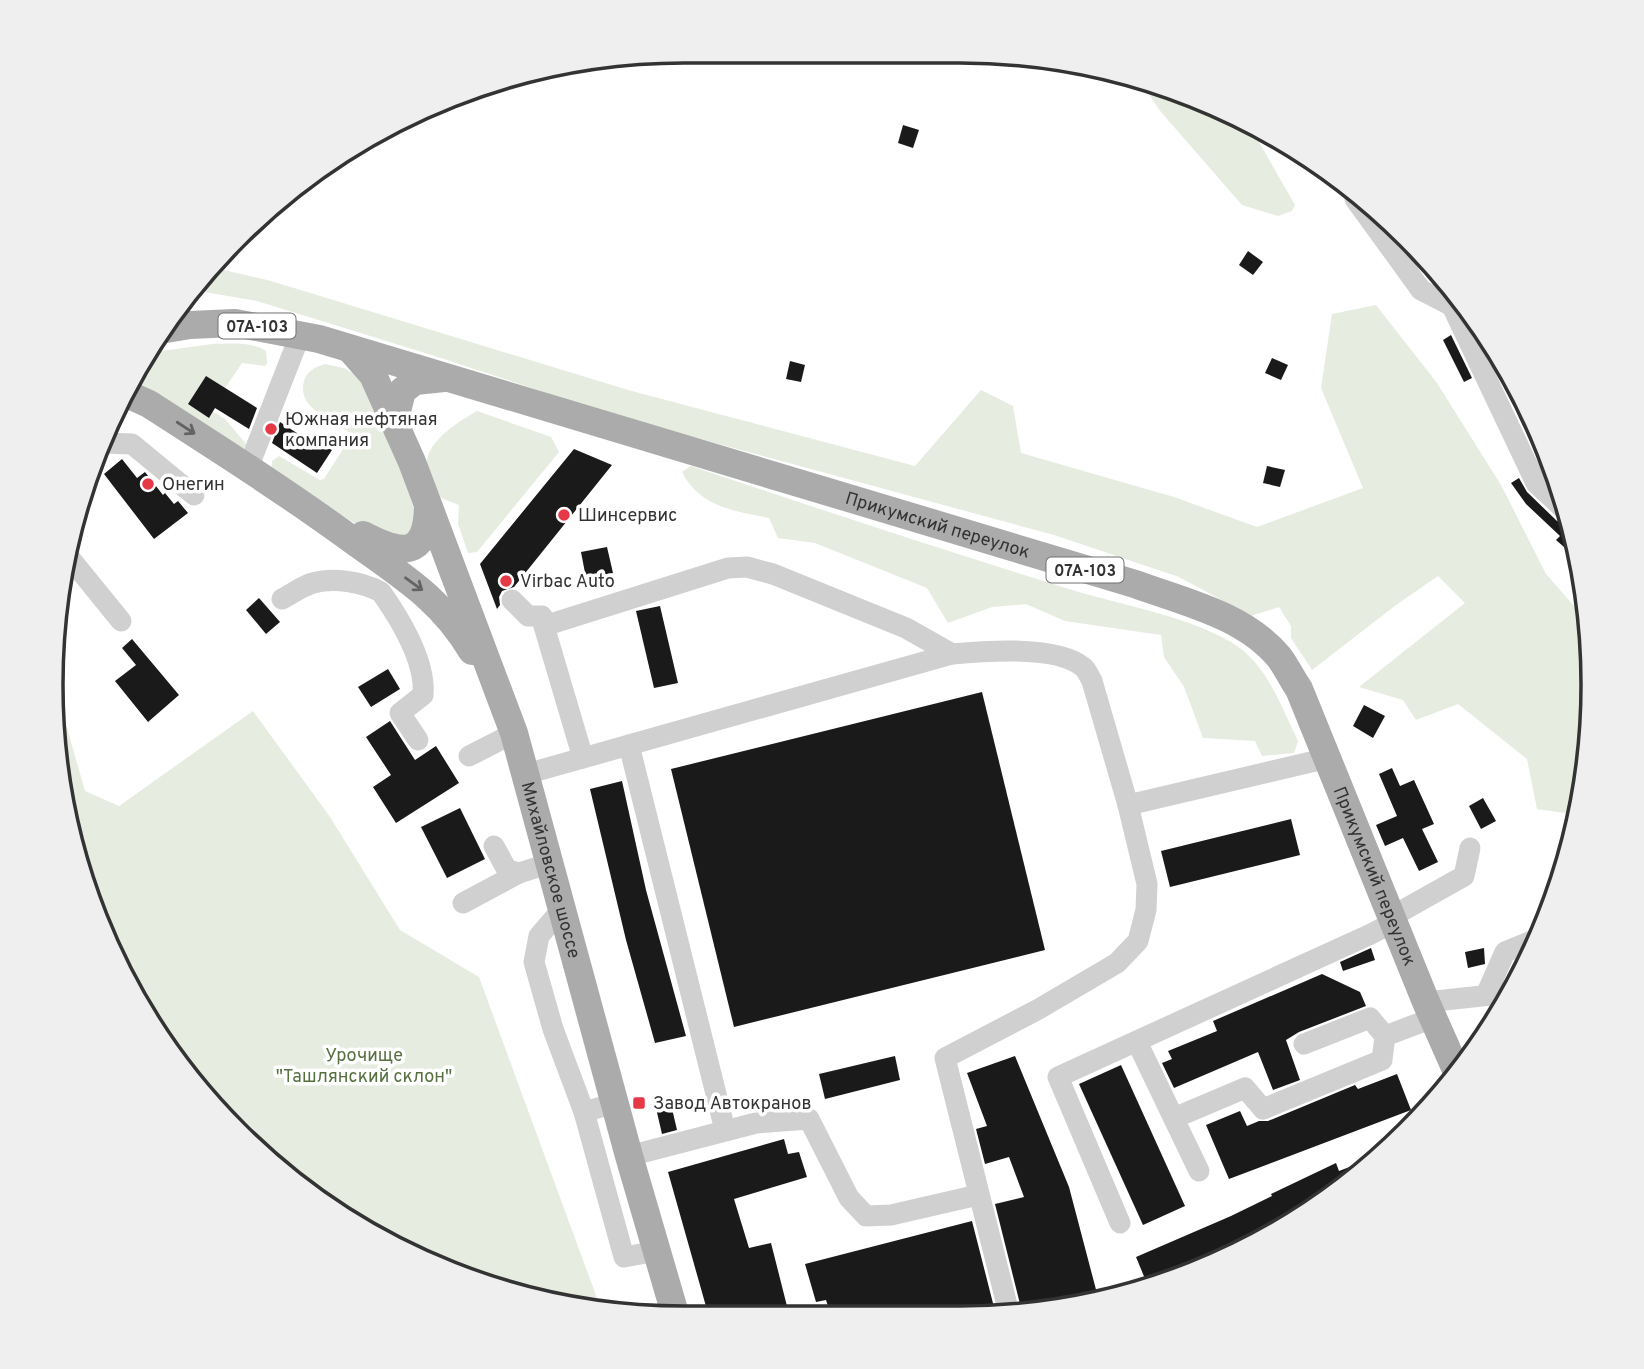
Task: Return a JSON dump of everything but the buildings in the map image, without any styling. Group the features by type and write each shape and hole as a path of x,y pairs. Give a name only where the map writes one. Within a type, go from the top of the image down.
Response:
{"main road":[{"name":"07А-103","path":"176,327 235,323 300,335 351,350"},
{"name":"Прикумский переулок","path":"351,350 1135,584 1233,621 1256,636 1279,657 1299,689 1453,1063"},
{"name":"Михайловское шоссе","path":"351,350 373,375 398,433 514,733 629,1156 673,1306"},
{"path":"398,433 397,411 402,391 415,382 446,378"},
{"path":"134,397 149,404 316,513 426,593 464,638 503,701"},
{"path":"316,513 381,545 407,550 417,546 423,538 428,525 428,506"}],"street":[{"path":"1367,215 1421,290 1452,306 1536,484 1552,499"},
{"path":"248,468 300,335"},
{"path":"112,443 132,444 194,495"},
{"path":"75,563 121,621"},
{"path":"544,626 728,568 747,566 906,628 952,654"},
{"path":"282,599 313,583 327,581 356,583 381,592 421,664 423,695 400,713 418,740"},
{"path":"512,600 527,616 542,616 583,758"},
{"path":"526,774 952,654 995,650 1047,654 1071,659 1085,668 1092,681 1128,805 1147,884 1146,910 1138,941 1117,963 1037,1010 945,1058 1007,1304"},
{"path":"469,756 514,733"},
{"path":"629,745 725,1130"},
{"path":"1128,805 1328,758"},
{"path":"494,846 507,870 519,873"},
{"path":"1120,1223 1058,1077 1371,934 1464,876 1470,848"},
{"path":"463,903 519,873 551,863"},
{"path":"563,908 539,936 534,962 553,1029 584,1112 624,1257 657,1251"},
{"path":"1486,995 1505,952 1524,944"},
{"path":"1385,1036 1429,1010 1499,994"},
{"path":"1174,1118 1245,1088 1263,1109 1381,1060 1385,1036 1370,1018 1304,1044"},
{"path":"1136,1042 1199,1171"},
{"path":"584,1112 615,1103"},
{"path":"629,1156 756,1123 809,1119 849,1198 866,1216 891,1215 978,1195"}],"green space":[{"path":"1148,93 1197,110 1258,139 1295,205 1292,211 1278,216 1242,205 1161,112"},
{"path":"222,270 271,281 628,390 915,466 981,390 1013,406 1021,453 1174,497 1257,527 1363,488 1321,388 1332,314 1376,305 1437,383 1501,485 1546,574 1577,609 1580,644 1580,725 1567,813 1537,809 1527,759 1458,704 1416,720 1403,700 1359,687 1465,603 1438,576 1312,670 1291,638 1291,626 1279,607 1251,616 1179,577 1054,535 616,416 257,301 203,292"},
{"path":"212,344 247,344 266,351 265,366 242,363 225,388 189,404 209,418 213,412 225,419 247,445 240,451 138,389 160,351"},
{"path":"325,364 344,368 364,380 418,504 411,534 380,539 275,474 272,461 279,456 320,480 324,479 352,435 311,407 306,400 303,391 305,378 312,370"},
{"path":"477,411 551,437 559,452 477,552 468,553 458,524 459,505 441,498 427,467 431,449 444,433"},
{"path":"691,466 974,559 1173,618 1213,633 1243,651 1263,673 1298,741 1294,753 1262,756 1255,741 1203,738 1184,687 1164,657 1161,635 1065,621 1026,604 992,607 948,623 927,588 815,543 778,538 769,518 731,510 708,500 689,484 682,472"},
{"name":"Урочище \"Ташлянский склон\"","path":"253,711 330,817 400,930 479,977 598,1300 524,1285 485,1273 447,1259 374,1223 306,1178 245,1124 217,1094 191,1063 146,995 110,922 84,845 75,806 64,717 85,791 119,806"}],"place":[{"name":"Южная нефтяная компания","path":"271,429"},
{"name":"Онегин","path":"148,484"},
{"name":"Шинсервис","path":"564,515"},
{"name":"Virbac Auto","path":"506,581"},
{"name":"Завод Автокранов","path":"639,1103"}]}
